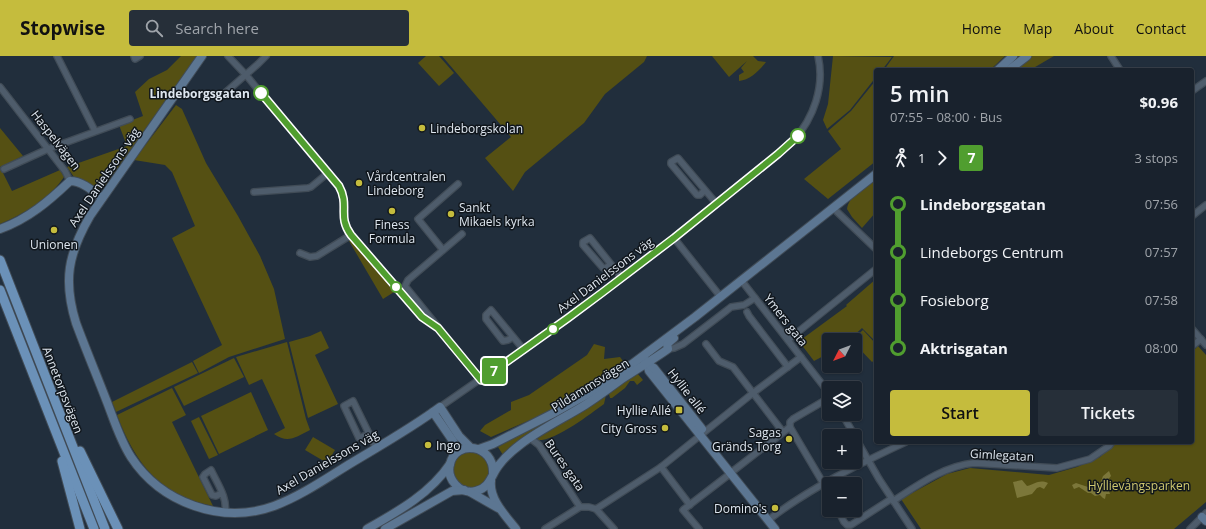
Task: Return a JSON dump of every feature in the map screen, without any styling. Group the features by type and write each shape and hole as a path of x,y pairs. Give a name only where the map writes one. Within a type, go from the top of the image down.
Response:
{"main road":[{"name":"Annetorpsvägen","path":"0,260 105,529"},
{"name":"Annetorpsvägen","path":"0,290 94,529"},
{"path":"39,361 79,449 118,529"},
{"path":"39,391 64,467 80,529"}],"street":[{"path":"57,56 95,131"},
{"name":"Axel Danielssons väg","path":"202,56 90,216 80,234 72,259 69,287 72,310 89,358 125,447 137,466 152,481 173,496 201,508 225,513 263,509 293,498 376,448 433,412 524,350 577,312 674,238 788,145 804,128 815,108 818,95 820,73 818,56"},
{"path":"228,56 246,75 339,186 343,194 345,204 344,223 351,235 317,256 310,257 300,253"},
{"path":"226,94 226,92 266,56"},
{"path":"1000,68 1013,56"},
{"path":"1012,68 1027,56"},
{"path":"1111,56 1119,68"},
{"path":"1194,90 1206,81"},
{"name":"Haspelvägen","path":"0,87 65,171 70,180 81,183 102,198"},
{"path":"4,169 48,149 130,119"},
{"path":"705,190 700,195 697,195 671,164 671,162 678,158 716,203"},
{"path":"254,192 308,188 328,173"},
{"name":"Pildammsvägen","path":"367,529 418,497 433,484 458,452 464,449 493,444 579,400 604,385 695,316 874,176"},
{"path":"0,229 34,212 52,198 70,180"},
{"path":"442,251 418,220 458,184"},
{"path":"1194,214 1206,205"},
{"path":"833,208 874,247"},
{"path":"462,234 408,280 404,286 481,380"},
{"path":"611,264 606,268 603,268 583,245 583,242 590,238 611,264 622,278"},
{"path":"674,238 720,296"},
{"path":"788,340 874,272"},
{"name":"Ymers gata","path":"741,280 822,384"},
{"path":"668,348 674,348 683,344 731,307 744,305 755,298"},
{"path":"513,336 508,340 503,341 486,319 486,315 491,310 513,336 524,350"},
{"path":"747,312 788,367"},
{"name":"Pildammsvägen","path":"385,529 452,491 482,489 510,453 551,424 584,405 648,364 668,348 667,344 686,327 695,316"},
{"path":"1194,331 1206,345"},
{"path":"1194,344 1200,338"},
{"path":"706,344 719,360 733,367 783,432"},
{"name":"Hyllie allé","path":"642,356 648,364 649,371 702,434 775,529"},
{"path":"596,509 661,467 753,393 801,357"},
{"path":"369,434 360,438 344,406 353,401 376,448"},
{"path":"699,529 683,510 783,432 790,426 790,422 793,419 822,402"},
{"path":"440,407 459,436 475,448 484,451 490,459 493,468 490,488 492,495 516,529"},
{"path":"433,412 455,444 450,477 453,483 479,496 502,511"},
{"path":"790,426 822,480"},
{"name":"Bures gata","path":"530,438 539,445 580,507"},
{"path":"835,477 902,444"},
{"name":"Gimlegatan","path":"842,517 847,525 851,525 933,476 960,465 974,463 1057,468 1090,459 1108,444"},
{"path":"862,449 892,500 912,529"},
{"path":"661,467 690,505"},
{"name":"Hyllie allé","path":"732,472 779,529"},
{"path":"771,518 789,504 822,484"},
{"path":"222,493 226,504 225,513"},
{"path":"545,529 580,507 596,509 614,529"},
{"path":"1190,529 1205,517"}],"green space":[{"path":"181,56 197,56 104,187 100,189 93,188 81,179 74,177 67,167 127,146 119,125 143,116 135,92 149,79 167,70"},
{"path":"426,56 439,56 454,73 439,86 418,63"},
{"path":"442,56 647,56 644,62 605,94 584,123 525,172 513,191 485,158 511,137"},
{"path":"712,56 753,56 758,61 766,62 760,69 747,79 739,81 739,75 744,72 741,68 747,61 729,77"},
{"path":"833,56 892,57 884,68 874,68 874,80 850,110 827,129 823,120 828,104"},
{"path":"894,56 1005,56 992,68 885,68"},
{"path":"1030,56 1054,56 1033,68 1015,68"},
{"path":"874,82 874,163 828,199 804,179 841,149 828,131 851,111"},
{"path":"176,105 182,109 206,163 260,256 274,289 285,339 229,357 199,373 193,361 222,345 172,238 195,226 172,172 165,165 134,160"},
{"path":"0,128 23,156 0,167"},
{"path":"0,167 12,191 60,170 64,177 51,192 27,211 0,224"},
{"path":"874,180 874,214 862,228 847,209 848,204 854,195"},
{"path":"352,239 387,280 386,282 394,292 383,299 349,241"},
{"path":"874,281 874,340 862,328 857,333 822,333 822,357 814,361 801,344 802,339 847,306 846,305"},
{"path":"863,330 874,342 874,360 872,362 862,351 862,333 860,333"},
{"path":"321,331 329,348 315,355 338,404 308,418 289,342"},
{"path":"287,342 310,430 296,437 284,439 274,434 285,428 262,379 249,385 236,357"},
{"path":"594,344 605,347 604,359 620,357 626,365 553,413 537,417 491,437 480,431 485,425 511,410 511,402 529,395 587,355"},
{"name":"Hyllievångsparken","path":"1198,346 1206,355 1206,502 1174,529 921,529 901,499 947,474 970,468 1049,475 1077,467 1100,457 1113,444 1194,444 1194,350"},
{"path":"234,358 244,377 184,406 174,387"},
{"path":"192,362 198,373 116,412 112,402"},
{"path":"637,373 643,380 637,385 634,381 630,381 625,388 610,398 609,394 613,390"},
{"path":"172,388 186,415 172,422 213,506 194,501 178,494 152,475 132,448 117,415"},
{"path":"251,392 268,430 219,454 201,416"},
{"path":"606,395 604,404 571,427 551,437 542,440 535,440"},
{"path":"199,417 218,455 209,459 191,421"},
{"path":"548,421 549,422 503,455 498,447 530,429"},
{"path":"313,437 335,450 327,463 305,450"},
{"path":"475,452 484,457 488,463 488,477 484,483 475,488 467,488 458,483 454,477 453,466 458,457 464,453"}],"shaded area":[{"path":"1109,471 1111,476 1106,482 1110,494 1106,494 1105,499 1100,495 1095,496 1088,493 1079,487 1074,489 1072,485 1076,483 1088,487 1100,484 1103,476"},
{"path":"1022,480 1027,486 1040,482 1048,483 1044,489 1040,487 1037,488 1032,494 1017,498 1013,482"}],"bus line":[{"name":"7","path":"261,93 339,186 345,204 343,215 344,223 351,235 422,317 438,328 481,380 568,318 674,238 798,136"}],"place":[{"name":"Lindeborgsgatan","path":"261,93"},
{"name":"Lindeborgskolan","path":"422,128"},
{"name":"Vårdcentralen Lindeborg","path":"359,183"},
{"name":"Finess Formula","path":"392,211"},
{"name":"Sankt Mikaels kyrka","path":"451,214"},
{"name":"Unionen","path":"54,230"},
{"name":"Hyllie Allé","path":"679,410"},
{"name":"City Gross","path":"665,428"},
{"name":"Sagas Gränds Torg","path":"789,439"},
{"name":"Ingo","path":"428,445"},
{"name":"Domino's","path":"775,508"}]}
